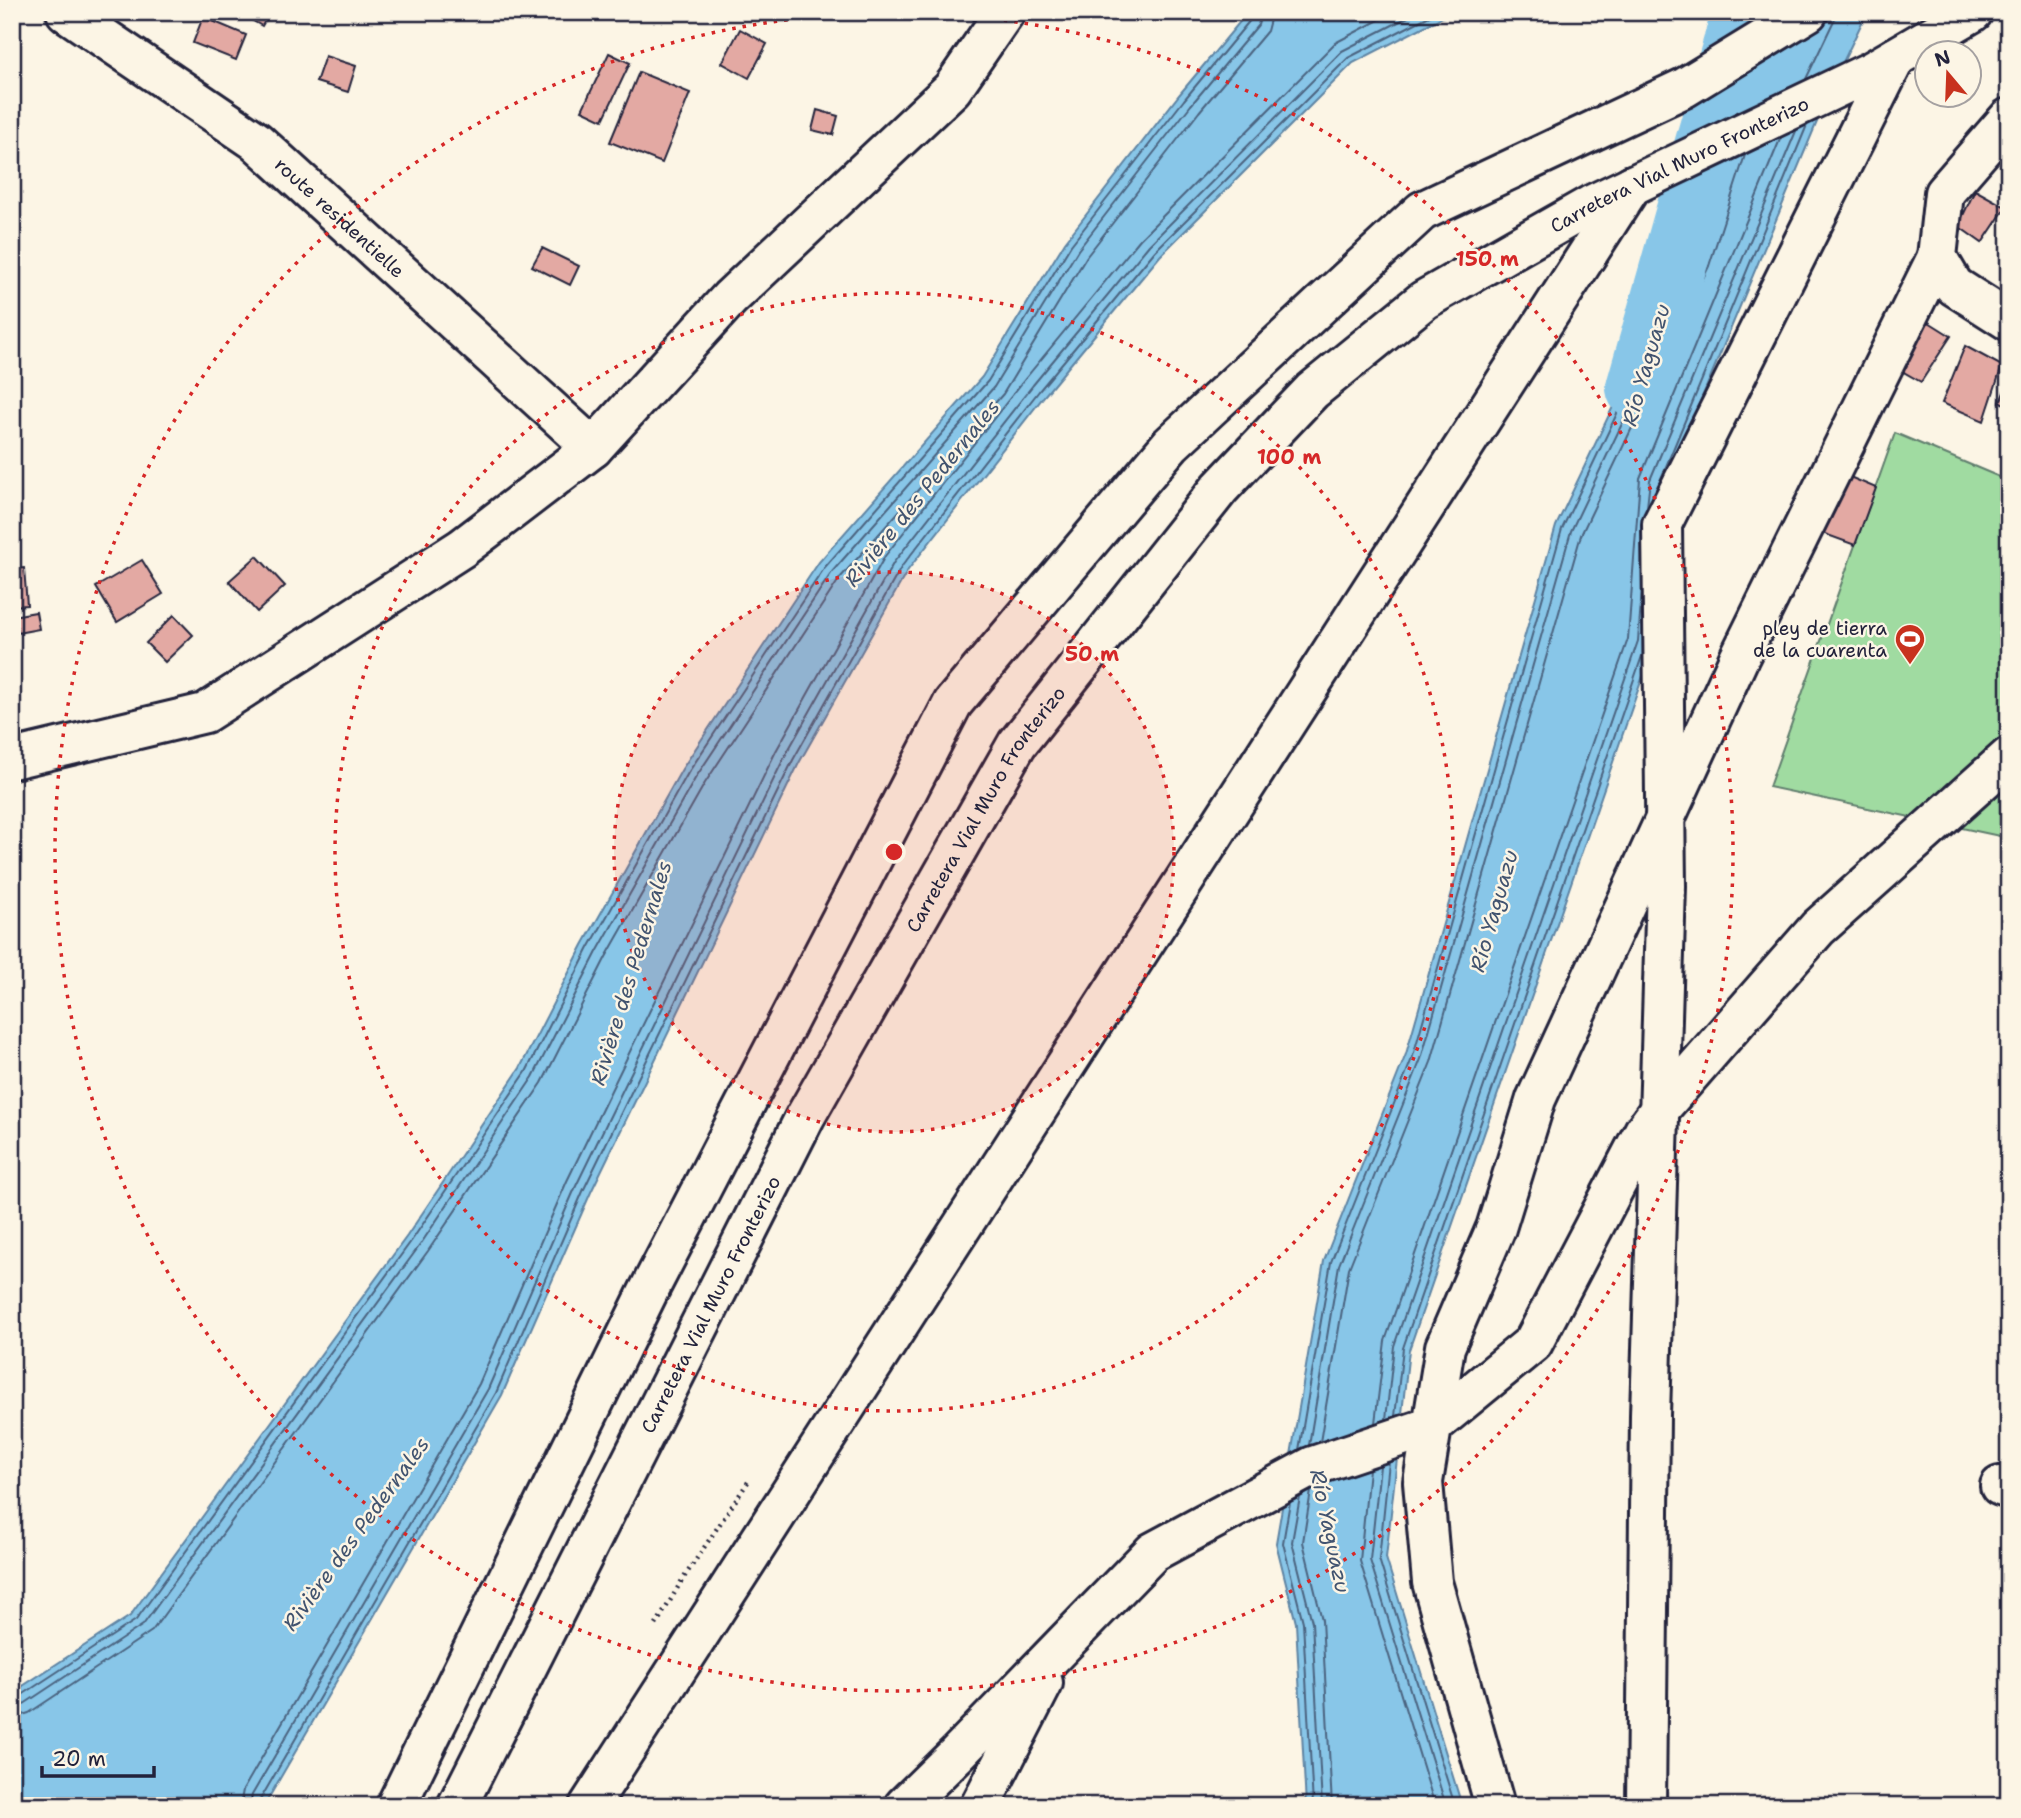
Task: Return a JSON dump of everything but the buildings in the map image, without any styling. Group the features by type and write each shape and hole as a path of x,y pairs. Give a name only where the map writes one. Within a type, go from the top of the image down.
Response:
{"street":[{"name":"route residentielle","path":"66,12 256,141 593,448"},
{"path":"12,760 205,713 462,548 593,448 730,298 952,89 1005,12"},
{"path":"396,1806 648,1292 953,703 1171,444 1422,211 1684,88 1808,12"},
{"name":"Carretera Vial Muro Fronterizo","path":"457,1806 805,1117 1017,744 1220,488 1312,391 1423,300 1591,205 1871,71 1973,12"},
{"path":"1646,1806 1650,1416 1666,886 1662,524 1896,57"},
{"path":"1495,1806 1432,1582 1423,1482 1445,1347 1496,1228 1536,1099 1739,659 1937,257 1944,193 2009,118"},
{"path":"589,1806 1632,185"},
{"path":"1937,257 1954,286 2009,321"},
{"path":"904,1806 1153,1552 1313,1466 1432,1426 1534,1343 1644,1131 1660,1109 1818,928 2009,757"},
{"path":"980,1806 1062,1647"}],"green space":[{"name":"pley de tierra de la cuarenta","path":"1895,433 2009,481 2009,838 1769,787"}],"water":[{"name":"Rivière des Pedernales","path":"1248,12 1452,12 1353,63 1160,256 1045,395 908,570 799,763 591,1192 502,1395 264,1806 12,1806 12,1693 130,1616 407,1236 520,1068 583,945 682,769 819,562 982,377 1065,242 1179,95"},
{"path":"1764,12 1867,12 1834,81 1665,486 1654,644 1409,1350 1386,1558 1462,1806 1306,1806 1296,1623 1276,1543 1324,1261 1406,1054 1556,526 1685,256"}],"waterway":[{"name":"Río Yaguazu","path":"1639,388 1745,12"}],"place":[{"name":"pley de tierra de la cuarenta","path":"1910,666"}]}
